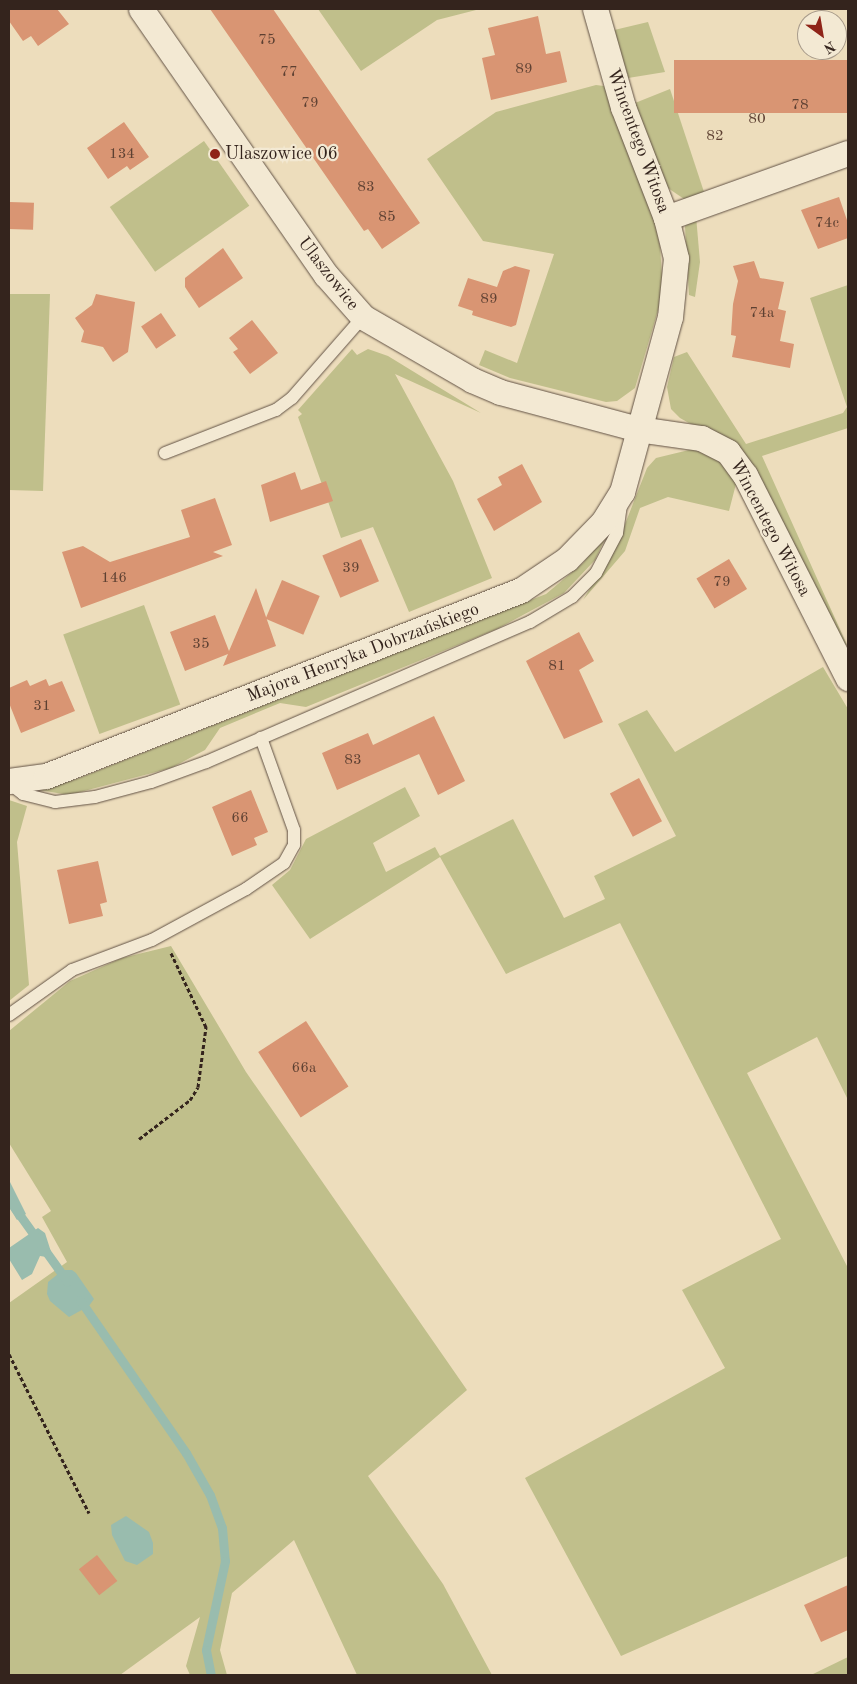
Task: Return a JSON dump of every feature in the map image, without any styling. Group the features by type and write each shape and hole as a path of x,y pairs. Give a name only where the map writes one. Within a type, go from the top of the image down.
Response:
{"street":[{"name":"Ulaszowice","path":"141,9 326,275 363,317 464,376 500,392 638,429"},
{"name":"Wincentego Witosa","path":"595,9 623,107 666,218 676,258 674,302 638,429 701,438 721,446 734,459 848,678"},
{"path":"666,218 848,153"},
{"name":"Majora Henryka Dobrzańskiego","path":"9,782 46,776 520,590 553,571 581,547 603,522 622,492 638,429"}],"lane":[{"path":"165,453 276,410 292,398 363,317"},
{"path":"9,782 34,799 84,800 158,780 261,738 530,622 559,606 584,587 609,554 620,523 622,492"},
{"path":"9,1015 72,970 162,935 246,889 284,863 294,844 294,830 261,738"}],"path":[{"path":"139,1139 195,1094 207,1034 204,1018 162,935"},
{"path":"9,1354 89,1513"}],"shaded area":[{"path":"318,9 480,9 437,20 361,71"},
{"path":"648,22 665,72 622,79 610,31"},
{"path":"596,85 604,86 652,210 660,246 662,276 659,307 635,388 617,401 606,402 510,378 479,365 485,350 517,363 554,254 483,241 427,159 496,112"},
{"path":"670,89 705,195 687,201 665,186 630,105"},
{"path":"204,141 249,206 155,272 110,207"},
{"path":"696,216 700,262 695,297 689,295 685,227 687,220"},
{"path":"848,285 848,428 762,456 847,645 841,647 759,485 696,427 680,418 671,409 667,387 674,357 687,352 746,444 843,413 847,407 810,298"},
{"path":"9,294 50,294 43,491 9,490"},
{"path":"352,349 357,355 368,349 388,356 481,413 395,374 453,481 492,578 409,612 373,527 341,538 298,417 302,414 298,410"},
{"path":"693,449 722,455 736,484 729,511 668,497 640,508 625,551 583,600 618,542 647,468 656,458"},
{"path":"610,528 595,560 564,593 497,629 306,707 280,703 220,728 205,750 171,768 69,795 39,790 77,779 546,594 583,563"},
{"path":"144,605 180,705 99,734 63,634"},
{"path":"823,667 848,709 848,1100 817,1037 747,1073 848,1268 848,1556 621,1656 525,1478 725,1368 682,1290 781,1239 620,923 506,974 440,857 310,939 272,885 290,870 306,839 405,787 420,816 373,843 386,872 435,847 440,856 513,819 564,918 605,899 594,876 676,836 618,724 647,710 675,752"},
{"path":"9,800 27,806 17,842 29,985 9,1001"},
{"path":"171,946 246,1072 467,1390 368,1476 443,1584 492,1675 357,1675 294,1540 232,1593 220,1650 227,1675 190,1675 186,1666 200,1617 120,1675 9,1675 9,1303 67,1262 42,1217 51,1211 9,1143 9,1031 70,981 122,958"},
{"path":"9,1180 26,1214 17,1220 9,1207"},
{"path":"38,1228 45,1233 53,1258 40,1256 32,1274 22,1280 9,1259 9,1248"},
{"path":"63,1270 72,1270 76,1273 94,1299 89,1306 69,1317 50,1301 47,1294 48,1282"},
{"path":"126,1516 149,1532 153,1543 153,1554 137,1565 125,1561 112,1535 111,1525"},
{"path":"848,1657 848,1675 811,1675"}],"building":[{"path":"9,9 57,9 69,24 38,46 31,36 23,41 9,21"},
{"path":"210,9 273,9 420,223 382,249 368,229 364,231"},
{"path":"538,16 546,54 560,51 567,82 491,100 482,58 495,55 488,28"},
{"path":"674,60 847,60 848,113 674,113"},
{"path":"124,122 149,157 130,170 127,166 108,179 87,148"},
{"path":"839,197 848,223 848,238 818,249 801,210"},
{"path":"9,202 34,203 33,230 9,229"},
{"path":"223,248 243,278 199,308 185,287 185,278"},
{"path":"754,261 760,278 784,282 778,309 786,311 780,341 794,344 790,368 732,357 736,336 731,335 733,304 738,281 733,266"},
{"path":"515,266 530,270 516,325 511,327 472,315 473,311 458,306 468,278 497,287 503,271"},
{"path":"96,294 135,302 128,352 113,362 103,347 81,342 84,331 75,318 92,305"},
{"path":"161,313 176,335 156,349 141,326"},
{"path":"252,320 278,353 250,374 233,352 238,349 229,338"},
{"path":"522,464 542,502 494,531 477,499 502,485 498,477"},
{"path":"295,472 301,490 326,481 333,501 270,522 261,485"},
{"path":"215,498 232,545 213,552 223,556 81,608 62,552 83,546 110,562 190,537 181,510"},
{"path":"361,539 379,581 340,598 322,555"},
{"path":"729,559 747,589 714,609 696,579"},
{"path":"282,580 320,596 303,635 266,619"},
{"path":"256,588 276,646 223,666 228,654 185,671 170,632 215,615 229,651"},
{"path":"579,632 594,661 579,670 603,722 564,739 526,661"},
{"path":"46,679 49,686 62,681 75,711 21,733 9,703 9,688 27,680 30,686"},
{"path":"434,716 465,781 438,795 419,754 337,790 322,753 368,733 373,745"},
{"path":"639,778 662,821 633,837 610,793"},
{"path":"251,790 268,832 254,838 257,845 232,856 212,807"},
{"path":"98,861 107,902 100,904 103,916 69,924 57,870"},
{"path":"306,1021 348,1086 301,1117 258,1052"},
{"path":"97,1555 117,1581 99,1595 79,1569"},
{"path":"848,1585 848,1630 821,1642 804,1605"}],"waterway":[{"path":"9,1200 67,1281"},
{"path":"80,1300 186,1453 210,1495 222,1528 225,1561 206,1650 211,1675"}],"place":[{"name":"Ulaszowice 06","path":"215,154"}]}
